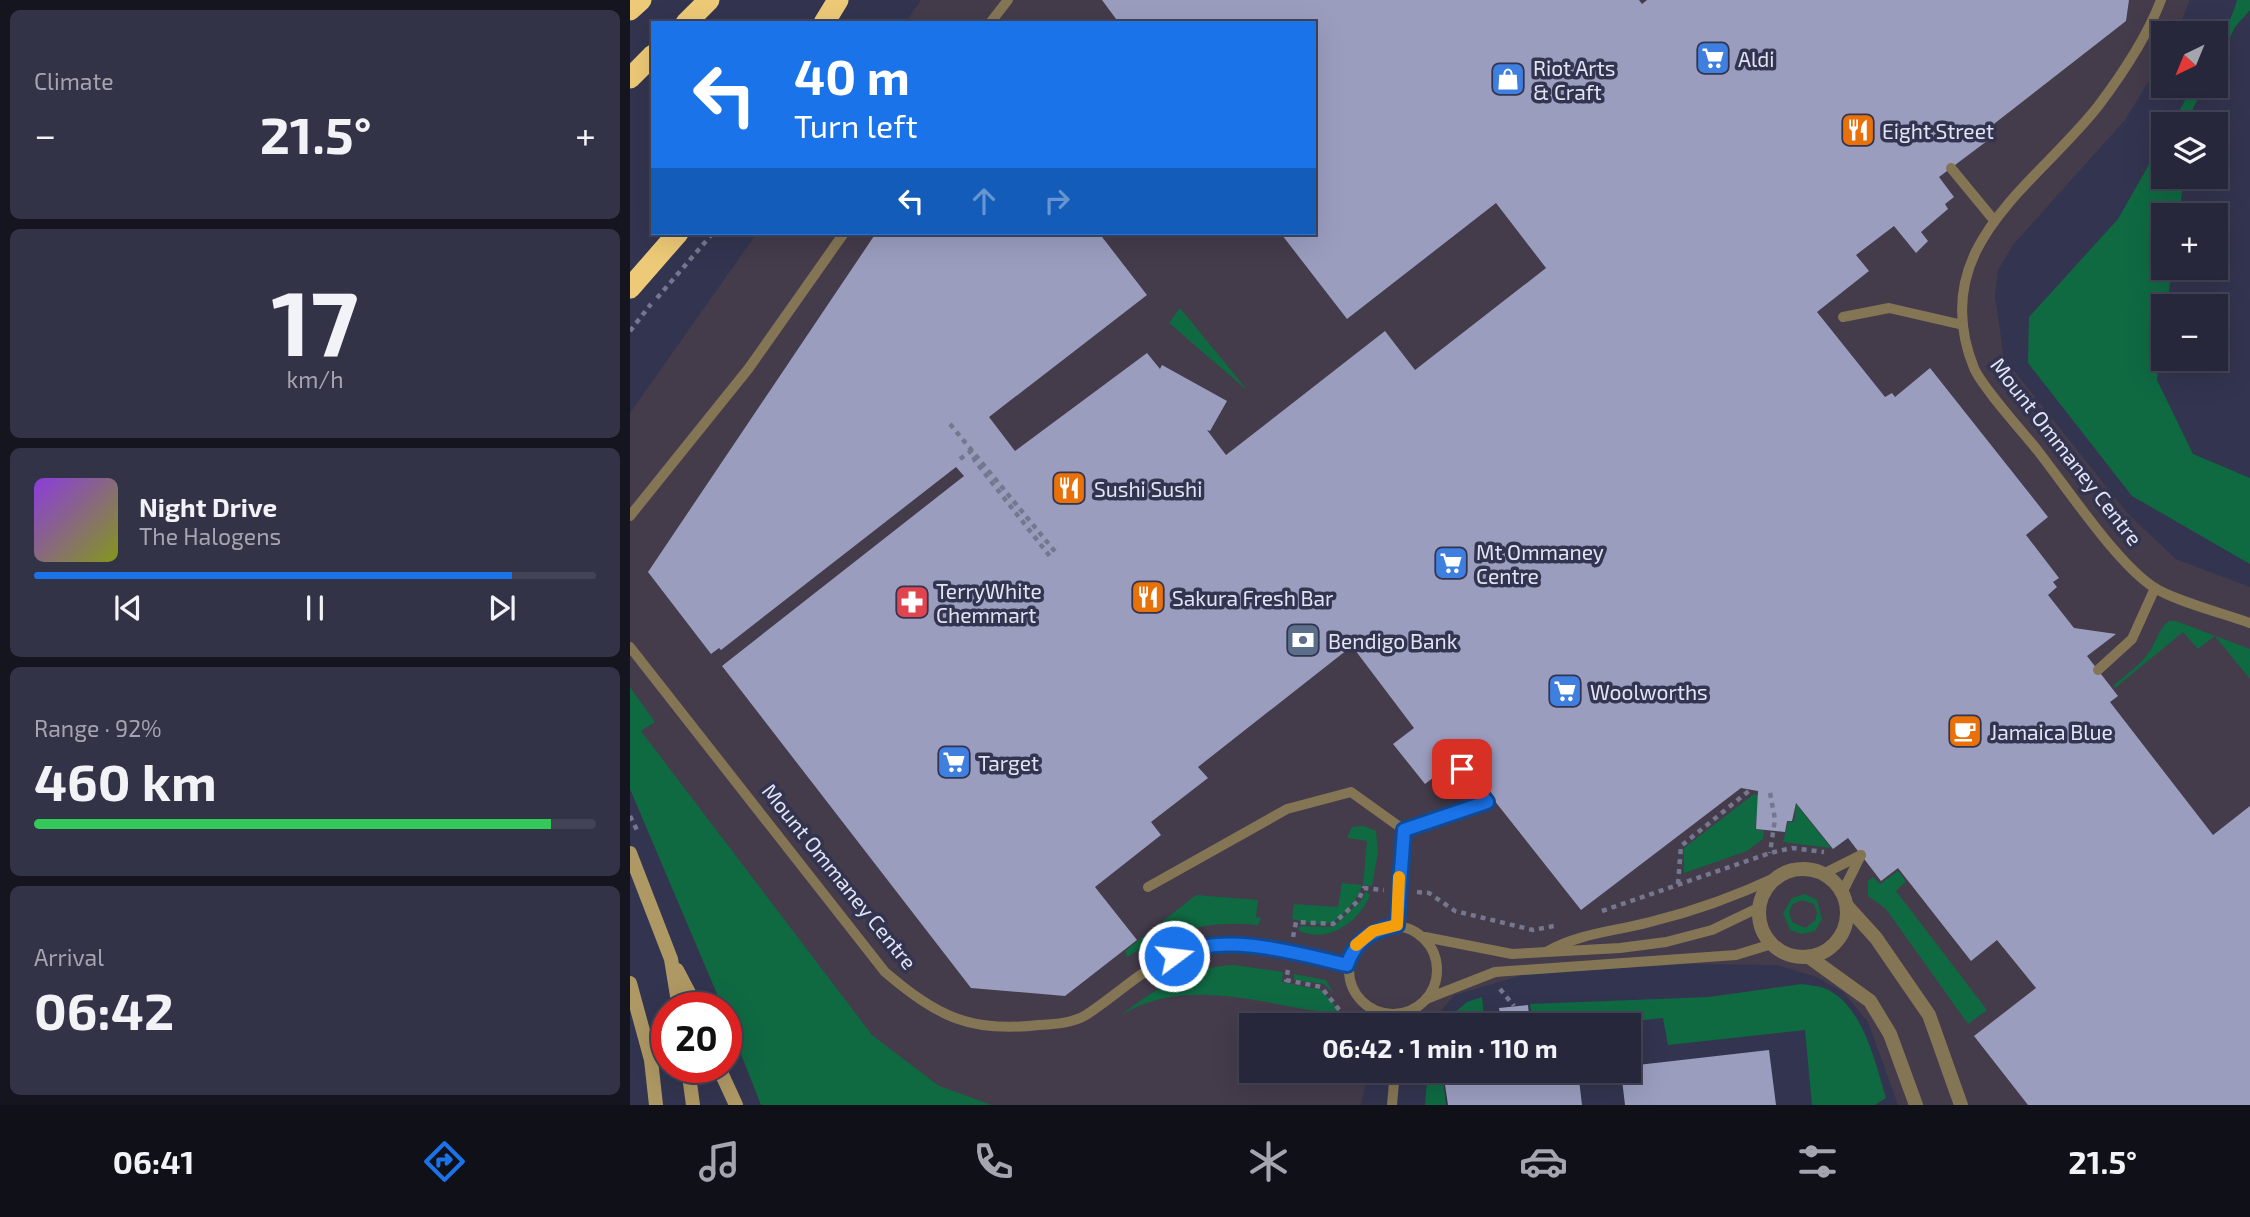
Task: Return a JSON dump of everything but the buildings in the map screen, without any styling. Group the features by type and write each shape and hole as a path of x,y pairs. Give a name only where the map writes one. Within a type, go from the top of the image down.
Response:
{"highway":[{"path":"630,10 641,0"},
{"path":"688,21 709,0"},
{"path":"825,21 838,0"},
{"path":"630,78 651,57"},
{"path":"630,288 676,235"}],"main road":[{"path":"630,853 671,959 689,992"},
{"path":"671,959 676,992"},
{"path":"630,983 651,1060 656,1105"},
{"path":"690,1083 693,1105"},
{"path":"726,1083 736,1105"}],"street":[{"path":"1916,1105 1890,1034 1871,1001 1809,957 1783,952 1772,944 1764,933 1760,906 1764,893 1783,874 1796,870 1823,874 1876,939 1929,1015 1961,1105"},
{"path":"1809,957 1822,954 1840,937 1847,920 1844,900"}],"lane":[{"path":"992,21 1008,0"},
{"name":"Mount Ommaney Centre","path":"2161,0 2151,26 2099,105 1993,219 1973,256 1961,290 1963,325 1975,369 2119,554 2155,588 2250,623"},
{"path":"1951,168 1993,219"},
{"path":"630,516 749,368 843,235"},
{"path":"1843,317 1889,309 1963,325"},
{"path":"2098,670 2133,639 2155,588"},
{"name":"Mount Ommaney Centre","path":"630,647 885,972 921,1002 968,1024 1034,1026 1062,1023 1084,1016 1140,973 1191,948 1243,946 1290,952 1347,965"},
{"path":"1404,830 1487,802 1462,769"},
{"path":"1148,887 1287,809 1351,792 1404,830"},
{"path":"1397,925 1404,830"},
{"path":"1823,874 1860,855 1844,900"},
{"path":"1543,954 1570,938 1650,922 1751,890 1783,874"},
{"path":"1425,937 1433,948 1437,965 1434,988 1426,999 1412,1010 1395,1013 1378,1012 1356,995 1347,965 1352,951 1373,931 1397,925 1425,937 1493,952 1543,954 1666,942 1712,930 1760,906"},
{"path":"1426,999 1495,972 1736,955 1772,944"},
{"path":"1392,1105 1394,1083"}],"path":[{"path":"630,331 711,235"},
{"path":"950,424 971,451 975,461 1052,559"},
{"path":"960,459 971,451"},
{"path":"971,451 981,457 1057,554"},
{"path":"1678,884 1681,846 1750,790"},
{"path":"1770,793 1774,819 1770,853"},
{"path":"1601,912 1770,853 1793,848 1825,852 1831,850"},
{"path":"1342,1013 1321,988 1286,980 1290,952 1296,922 1333,924 1358,901 1364,888 1429,893 1455,911 1533,930 1565,923"}],"shaded area":[{"name":"Mt Ommaney Centre","path":"921,0 2190,0 2181,21 2151,21 2151,78 2125,120 2013,245 1998,270 1995,297 2004,358 2129,515 2176,559 2250,587 2250,1105 1898,1105 1868,1022 1843,992 1816,977 1777,965 1688,964 1526,974 1455,995 1439,1013 1239,1013 1239,1083 1366,1083 1361,1105 771,1105 742,1038 742,992 722,992 630,780 630,413 756,235 1316,235 1316,21 906,21"}],"green space":[{"path":"2237,0 2250,0 2250,10 2235,27 2228,41 2228,23"},
{"path":"2186,98 2198,98 2192,112 2179,112"},
{"path":"2151,161 2151,189 2182,189 2181,203 2151,203 2151,280 2170,280 2169,294 2151,294 2151,371 2158,371 2157,380 2193,454 2250,478 2250,564 2132,496 2028,363 2029,317 2118,219"},
{"path":"1180,308 1248,391 1169,323"},
{"path":"2169,621 2176,621 2250,649 2250,679 2215,636 2198,649 2183,632 2115,688 2113,686 2147,655"},
{"path":"630,687 655,722 641,731 872,1035 939,1086 992,1105 761,1105 742,1057 742,992 716,992 630,789"},
{"path":"1754,794 1759,795 1755,829 1764,831 1763,839 1747,851 1684,873 1684,848"},
{"path":"1796,804 1831,848 1783,842 1788,822 1794,822"},
{"path":"1364,826 1376,831 1378,852 1372,886 1363,885 1367,841 1347,838 1352,827"},
{"path":"1898,871 1906,881 1896,891 1987,1010 1968,1024 1886,909 1868,896 1868,881 1873,877 1880,884"},
{"path":"1342,883 1362,885 1357,897 1343,915 1331,923 1321,924 1292,919 1294,904 1338,907"},
{"path":"1366,891 1370,895 1365,905 1341,928 1320,935 1298,930 1300,926 1333,927 1361,901"},
{"path":"1805,894 1817,900 1822,919 1815,931 1802,934 1790,930 1783,913 1792,898","holes":["1802,900 1814,904 1817,913 1815,921 1805,928 1792,922 1789,912 1793,904"]},
{"path":"1196,895 1258,900 1256,917 1261,918 1258,925 1223,924 1190,929 1158,940 1127,957 1125,951"},
{"path":"1235,965 1283,972 1282,982 1321,990 1342,1013 1323,1013 1245,999 1193,995 1143,1004 1120,1016 1174,981 1218,967"},
{"path":"1294,974 1326,980 1333,993 1324,984 1294,980"},
{"path":"1802,984 1824,988 1849,1007 1858,1020 1872,1052 1886,1098 1875,1105 1812,1105 1805,1030 1668,1045 1663,1018 1641,1020 1641,1013 1531,1013 1530,1004 1709,997"},
{"path":"1482,997 1484,1013 1454,1013 1467,1002"},
{"path":"1427,1083 1443,1083 1446,1105 1425,1105"}],"slow traffic":[{"path":"1356,945 1373,931 1397,925 1399,877"}],"place":[{"name":"Aldi","path":"1713,58"},
{"name":"Riot Arts & Craft","path":"1508,79"},
{"name":"Eight Street","path":"1858,130"},
{"name":"Sushi Sushi","path":"1069,488"},
{"name":"Mt Ommaney Centre","path":"1451,563"},
{"name":"Sakura Fresh Bar","path":"1148,597"},
{"name":"TerryWhite Chemmart","path":"912,602"},
{"name":"Bendigo Bank","path":"1303,640"},
{"name":"Woolworths","path":"1565,691"},
{"name":"Jamaica Blue","path":"1965,731"},
{"name":"Target","path":"954,762"}],"route":[{"path":"1174,956 1191,948 1243,946 1290,952 1347,965 1352,951 1361,940 1373,931 1397,925 1404,830 1487,802 1462,769"}]}
